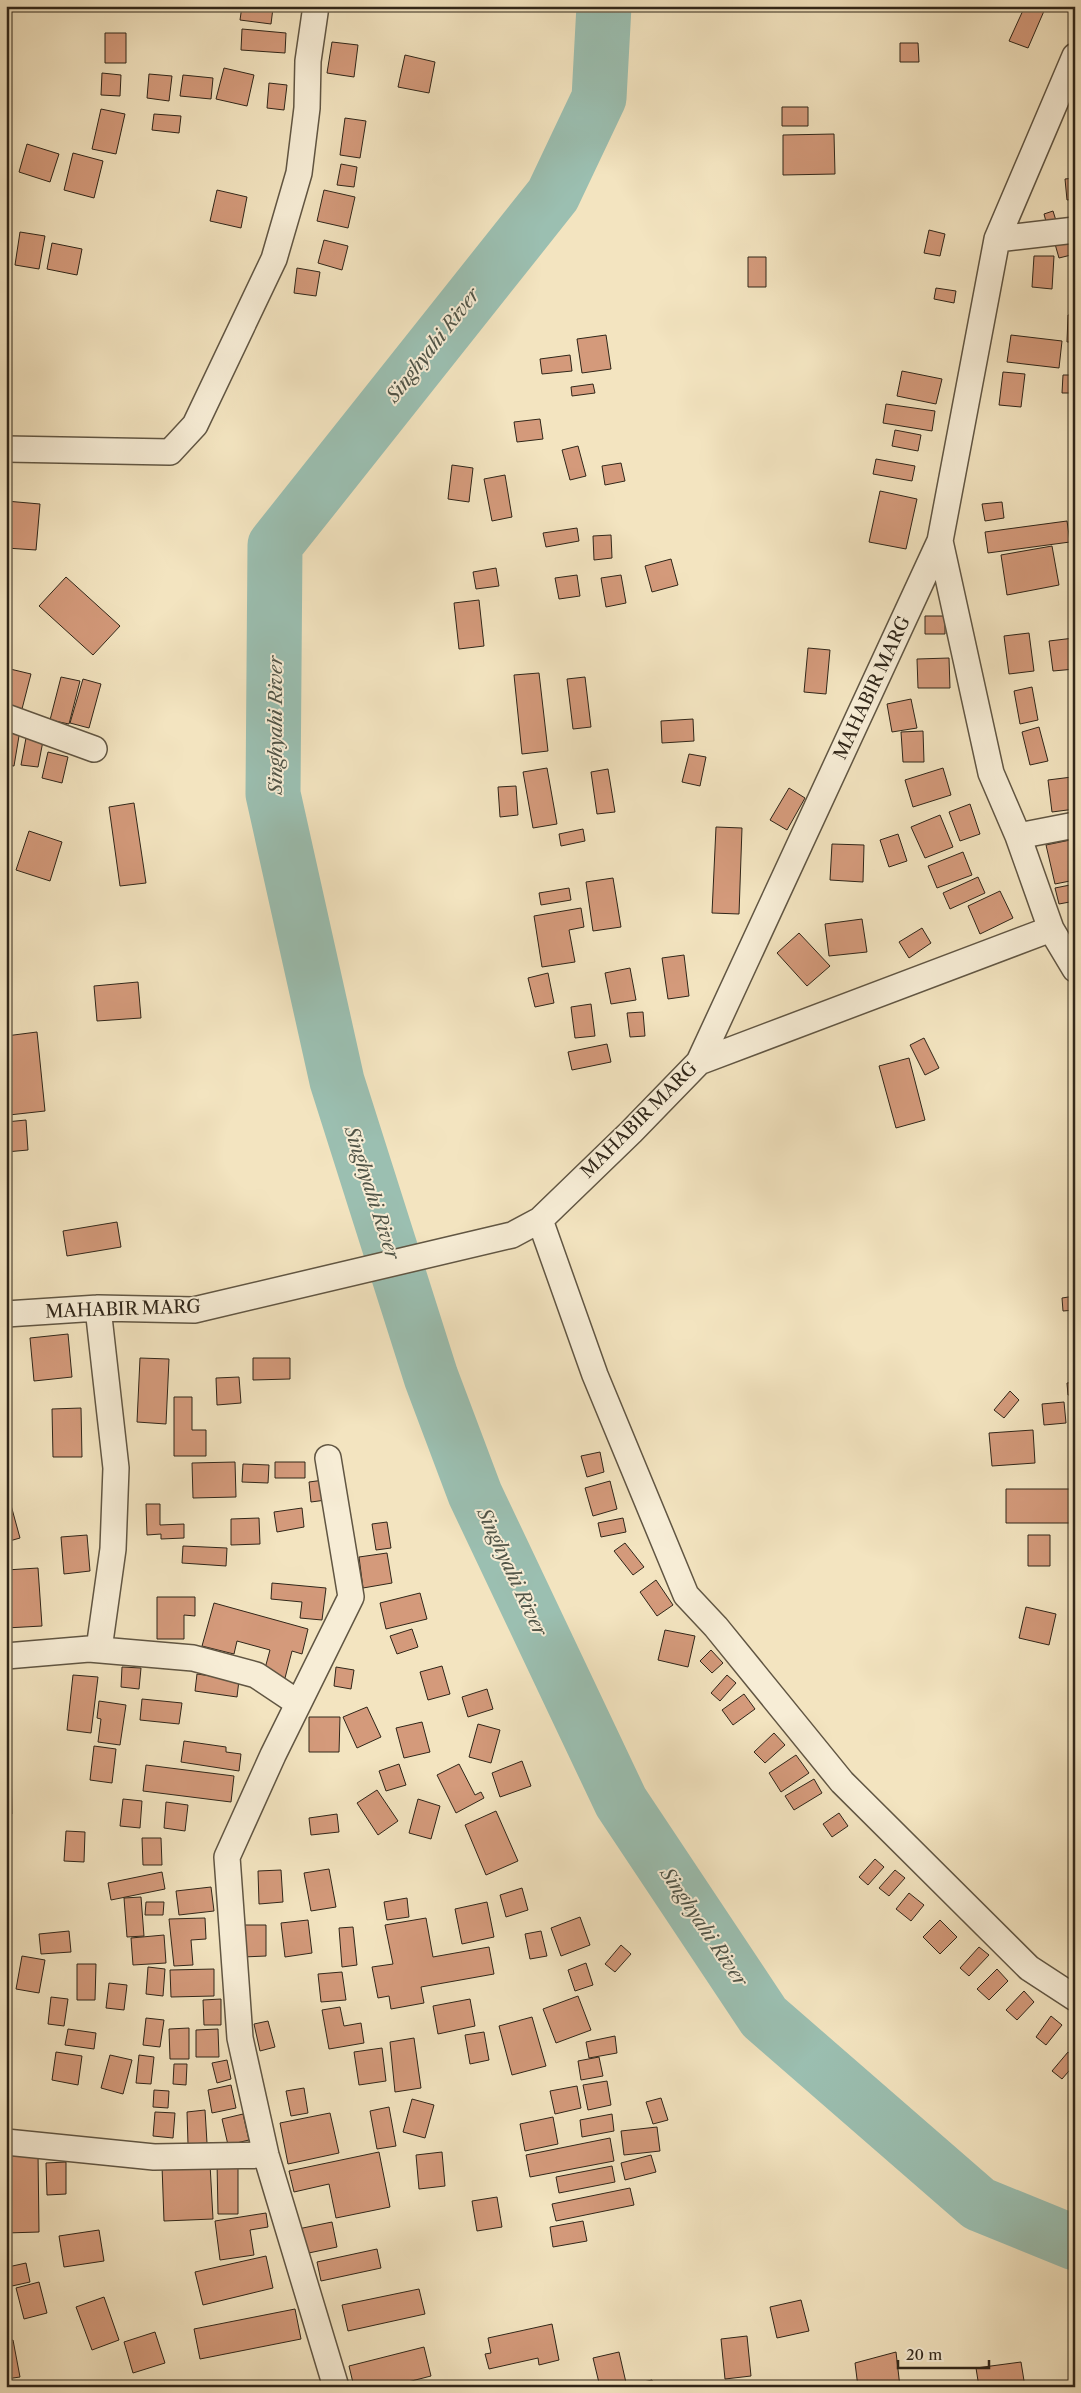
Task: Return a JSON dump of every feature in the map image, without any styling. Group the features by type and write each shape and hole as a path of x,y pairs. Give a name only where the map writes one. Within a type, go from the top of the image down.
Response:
{"street":[{"path":"6,449 170,452 195,425 274,259 291,202 299,173 306,108 308,61 316,6"},
{"name":"MAHABIR MARG","path":"6,1314 98,1308 194,1310 512,1236 540,1220 631,1132 698,1062 940,541 997,239 1075,56"},
{"path":"997,239 1075,230"},
{"path":"940,541 991,773 1018,836 1051,929 1075,969"},
{"path":"6,717 94,749"},
{"path":"1018,836 1075,825"},
{"path":"698,1062 1051,929"},
{"path":"540,1220 595,1375 686,1595 716,1627 842,1782 1029,1968 1075,1998"},
{"path":"98,1308 116,1468 113,1549 99,1650"},
{"path":"328,1458 351,1597 298,1703 227,1857 240,2038 266,2155 336,2387"},
{"path":"6,1656 99,1650 193,1658 256,1675 298,1703"},
{"path":"6,2142 154,2158 266,2155"}],"building":[{"path":"242,6 289,6 288,11 273,8 271,24 240,20"},
{"path":"1025,6 1033,6 1044,11 1028,48 1009,41"},
{"path":"242,29 286,33 285,53 241,50"},
{"path":"105,33 126,33 126,63 105,63"},
{"path":"332,42 358,45 354,77 327,73"},
{"path":"900,43 918,43 919,62 900,62"},
{"path":"405,55 435,62 429,93 398,87"},
{"path":"224,68 254,75 247,106 216,99"},
{"path":"102,73 121,75 120,96 101,95"},
{"path":"149,74 172,76 169,101 147,98"},
{"path":"183,75 213,78 211,99 180,96"},
{"path":"269,83 287,85 284,110 267,108"},
{"path":"782,107 808,107 808,126 782,126"},
{"path":"101,109 125,114 116,154 92,149"},
{"path":"154,114 181,116 179,133 152,130"},
{"path":"345,118 366,121 360,158 340,155"},
{"path":"834,134 835,174 783,175 783,135"},
{"path":"27,144 59,154 50,182 19,172"},
{"path":"73,153 103,161 94,198 64,190"},
{"path":"341,164 357,167 354,187 337,185"},
{"path":"1075,178 1075,199 1067,200 1065,179"},
{"path":"217,190 247,197 241,228 210,221"},
{"path":"324,190 355,197 348,228 317,221"},
{"path":"1053,211 1058,227 1048,229 1044,214"},
{"path":"929,230 945,234 940,256 924,253"},
{"path":"20,232 45,236 39,269 15,265"},
{"path":"1075,239 1075,254 1059,258 1055,244"},
{"path":"324,240 348,246 342,270 318,263"},
{"path":"52,243 82,249 77,275 47,269"},
{"path":"1034,256 1054,256 1052,289 1032,287"},
{"path":"748,257 766,257 766,287 748,287"},
{"path":"297,268 320,272 316,296 294,293"},
{"path":"936,288 956,291 954,303 934,299"},
{"path":"1068,315 1075,315 1075,342 1067,342"},
{"path":"606,335 611,369 582,373 577,339"},
{"path":"1011,335 1062,341 1059,368 1007,362"},
{"path":"570,355 572,371 542,374 540,359"},
{"path":"902,371 942,379 936,404 897,396"},
{"path":"1003,372 1025,374 1021,407 999,405"},
{"path":"1063,375 1075,375 1075,393 1062,393"},
{"path":"593,384 595,393 572,396 571,387"},
{"path":"886,404 935,411 932,431 883,423"},
{"path":"540,419 543,439 517,442 514,422"},
{"path":"895,430 921,435 918,451 892,446"},
{"path":"578,446 586,476 570,480 562,450"},
{"path":"876,459 915,466 912,481 873,474"},
{"path":"621,463 625,481 605,485 602,466"},
{"path":"452,465 473,468 469,502 448,499"},
{"path":"505,475 512,517 492,521 484,479"},
{"path":"880,491 917,499 906,549 869,542"},
{"path":"6,501 40,504 36,550 6,548"},
{"path":"1002,502 1004,518 985,521 982,504"},
{"path":"1067,521 1070,542 988,553 985,532"},
{"path":"577,528 579,541 546,547 543,533"},
{"path":"611,535 612,558 594,560 593,536"},
{"path":"1052,546 1059,585 1007,595 1001,555"},
{"path":"671,559 678,585 652,592 645,566"},
{"path":"496,568 499,586 476,589 473,572"},
{"path":"577,575 580,596 559,599 555,578"},
{"path":"621,575 626,603 606,607 601,578"},
{"path":"66,577 120,626 93,655 39,606"},
{"path":"479,600 484,646 459,649 454,603"},
{"path":"925,616 945,616 945,634 925,634"},
{"path":"1029,633 1034,671 1009,674 1004,636"},
{"path":"1074,638 1075,669 1053,671 1049,641"},
{"path":"808,648 830,650 826,694 804,692"},
{"path":"949,658 950,688 918,688 917,659"},
{"path":"6,668 31,674 22,709 6,705"},
{"path":"539,673 548,751 522,754 514,675"},
{"path":"61,677 80,681 69,724 50,720"},
{"path":"585,677 591,727 573,729 567,679"},
{"path":"83,679 101,684 89,728 70,723"},
{"path":"1032,687 1038,720 1020,724 1014,691"},
{"path":"911,699 917,728 892,732 887,704"},
{"path":"693,719 694,741 662,743 661,721"},
{"path":"1039,727 1048,761 1030,765 1022,732"},
{"path":"6,729 20,730 14,766 6,765"},
{"path":"923,731 924,762 903,762 901,732"},
{"path":"26,738 43,741 38,767 21,765"},
{"path":"48,752 68,757 62,783 42,778"},
{"path":"689,754 706,757 700,786 682,782"},
{"path":"547,768 557,824 533,828 523,772"},
{"path":"943,768 951,795 913,807 905,780"},
{"path":"608,769 615,812 597,814 591,772"},
{"path":"1072,777 1075,809 1052,812 1048,780"},
{"path":"516,786 518,815 500,817 498,787"},
{"path":"789,788 805,798 787,830 770,820"},
{"path":"134,803 146,883 120,886 109,807"},
{"path":"970,804 980,834 960,841 949,812"},
{"path":"940,815 953,847 925,858 911,827"},
{"path":"716,827 742,828 739,914 712,913"},
{"path":"583,829 585,841 561,846 559,834"},
{"path":"29,831 62,842 50,881 16,870"},
{"path":"898,834 907,861 889,867 880,840"},
{"path":"1075,839 1075,880 1055,884 1046,845"},
{"path":"832,844 864,845 863,882 830,880"},
{"path":"963,852 972,875 937,888 928,866"},
{"path":"978,877 985,893 950,909 943,893"},
{"path":"613,878 621,927 593,931 586,882"},
{"path":"1075,884 1075,901 1059,904 1055,888"},
{"path":"569,888 571,900 541,905 539,893"},
{"path":"1000,891 1013,918 980,934 968,906"},
{"path":"581,908 584,927 569,930 575,962 542,967 534,916"},
{"path":"862,919 867,952 829,956 825,924"},
{"path":"922,928 931,943 909,958 899,942"},
{"path":"799,933 830,966 807,986 777,953"},
{"path":"684,955 689,996 668,999 662,958"},
{"path":"630,968 636,1000 611,1004 605,973"},
{"path":"548,973 554,1003 535,1007 528,978"},
{"path":"138,982 141,1018 97,1021 94,986"},
{"path":"591,1004 595,1036 575,1038 571,1007"},
{"path":"643,1012 645,1036 630,1037 627,1013"},
{"path":"37,1032 45,1111 9,1115 6,1036"},
{"path":"924,1038 939,1068 925,1075 910,1045"},
{"path":"607,1044 611,1062 572,1070 568,1052"},
{"path":"909,1058 925,1120 896,1128 879,1066"},
{"path":"26,1120 28,1150 6,1152 6,1122"},
{"path":"117,1222 121,1247 67,1256 63,1231"},
{"path":"1075,1296 1075,1310 1063,1311 1062,1298"},
{"path":"68,1334 72,1377 34,1381 30,1338"},
{"path":"140,1358 169,1359 166,1424 137,1422"},
{"path":"253,1358 290,1358 290,1379 253,1380"},
{"path":"239,1377 241,1403 217,1405 216,1378"},
{"path":"1075,1382 1075,1394 1068,1395 1067,1383"},
{"path":"1010,1391 1019,1400 1004,1418 994,1410"},
{"path":"174,1397 192,1397 192,1430 206,1430 206,1456 174,1456"},
{"path":"1064,1402 1066,1423 1044,1425 1042,1404"},
{"path":"81,1408 82,1457 53,1457 52,1409"},
{"path":"1033,1430 1035,1463 992,1466 989,1433"},
{"path":"600,1452 604,1472 587,1477 581,1456"},
{"path":"235,1462 236,1497 193,1498 192,1463"},
{"path":"275,1462 305,1462 305,1478 275,1478"},
{"path":"243,1464 269,1465 268,1483 242,1482"},
{"path":"324,1480 326,1500 311,1502 309,1482"},
{"path":"610,1481 617,1509 593,1516 585,1488"},
{"path":"6,1487 20,1538 6,1542"},
{"path":"1006,1489 1074,1489 1074,1523 1006,1523"},
{"path":"146,1504 160,1504 160,1525 184,1524 184,1538 161,1539 161,1534 147,1535"},
{"path":"302,1508 304,1527 277,1532 274,1512"},
{"path":"259,1518 260,1544 231,1545 231,1519"},
{"path":"623,1518 626,1532 601,1537 598,1523"},
{"path":"387,1522 391,1548 376,1550 372,1524"},
{"path":"87,1535 90,1571 64,1574 61,1537"},
{"path":"1028,1535 1050,1535 1050,1566 1028,1566"},
{"path":"625,1543 644,1567 633,1575 614,1551"},
{"path":"183,1546 227,1548 226,1566 182,1563"},
{"path":"387,1553 392,1583 363,1588 359,1557"},
{"path":"38,1568 42,1626 6,1628 6,1570"},
{"path":"656,1580 673,1605 657,1616 640,1592"},
{"path":"272,1583 326,1588 322,1620 300,1618 302,1602 271,1599"},
{"path":"420,1593 427,1619 386,1629 380,1603"},
{"path":"157,1597 195,1597 195,1616 184,1615 184,1639 157,1639"},
{"path":"214,1603 308,1629 302,1654 292,1651 285,1678 264,1672 270,1650 237,1641 234,1654 202,1646"},
{"path":"1026,1607 1056,1614 1049,1645 1019,1638"},
{"path":"412,1629 418,1647 397,1654 390,1636"},
{"path":"665,1630 695,1636 688,1667 658,1660"},
{"path":"711,1650 723,1663 712,1673 700,1661"},
{"path":"442,1666 450,1694 428,1700 420,1672"},
{"path":"122,1667 141,1668 139,1689 121,1687"},
{"path":"336,1667 354,1670 351,1689 334,1686"},
{"path":"197,1674 239,1680 237,1697 195,1691"},
{"path":"73,1675 98,1677 91,1733 67,1730"},
{"path":"727,1675 736,1683 720,1701 711,1693"},
{"path":"487,1689 493,1709 468,1717 462,1697"},
{"path":"744,1694 755,1709 733,1725 722,1710"},
{"path":"142,1699 182,1703 179,1724 140,1720"},
{"path":"99,1701 126,1705 120,1745 98,1742 101,1719 97,1718"},
{"path":"367,1707 381,1737 357,1748 343,1717"},
{"path":"309,1717 340,1717 339,1752 309,1752"},
{"path":"422,1722 430,1752 404,1758 396,1728"},
{"path":"478,1724 500,1730 491,1763 469,1757"},
{"path":"774,1733 785,1745 765,1763 754,1752"},
{"path":"184,1741 226,1747 226,1752 241,1754 239,1771 181,1762"},
{"path":"94,1746 116,1749 112,1783 90,1780"},
{"path":"796,1755 809,1773 781,1792 769,1773"},
{"path":"522,1761 531,1786 500,1797 492,1773"},
{"path":"11,1762 12,1814 6,1814 6,1763"},
{"path":"399,1764 406,1785 386,1791 379,1771"},
{"path":"459,1764 475,1795 481,1792 484,1798 456,1813 437,1775"},
{"path":"146,1765 234,1776 231,1802 143,1791"},
{"path":"814,1779 822,1793 794,1810 785,1796"},
{"path":"377,1790 398,1821 378,1835 357,1803"},
{"path":"123,1799 142,1801 140,1828 120,1826"},
{"path":"418,1799 440,1806 431,1839 409,1833"},
{"path":"166,1802 188,1805 185,1831 164,1828"},
{"path":"496,1811 518,1861 486,1875 465,1825"},
{"path":"839,1813 848,1826 832,1837 823,1824"},
{"path":"337,1814 339,1832 311,1835 309,1818"},
{"path":"66,1831 85,1832 84,1862 64,1861"},
{"path":"142,1838 161,1838 162,1865 143,1865"},
{"path":"875,1859 884,1867 868,1885 859,1877"},
{"path":"329,1869 336,1907 311,1911 304,1873"},
{"path":"281,1870 283,1902 259,1904 258,1871"},
{"path":"895,1870 905,1878 889,1896 879,1888"},
{"path":"162,1872 165,1889 111,1900 108,1883"},
{"path":"211,1887 214,1911 179,1915 176,1891"},
{"path":"522,1888 528,1910 506,1917 500,1895"},
{"path":"909,1893 924,1905 911,1921 896,1909"},
{"path":"141,1897 144,1936 127,1937 124,1898"},
{"path":"407,1898 409,1917 387,1920 384,1902"},
{"path":"146,1902 164,1902 163,1915 145,1915"},
{"path":"487,1902 494,1937 462,1944 455,1909"},
{"path":"580,1917 590,1945 561,1956 551,1928"},
{"path":"205,1918 206,1939 191,1940 193,1965 174,1966 169,1919"},
{"path":"426,1918 433,1957 489,1947 494,1974 421,1987 424,2003 391,2009 389,1996 378,1998 372,1967 393,1964 385,1925"},
{"path":"308,1920 312,1953 285,1957 281,1923"},
{"path":"940,1920 957,1937 940,1954 923,1937"},
{"path":"243,1925 266,1925 266,1956 243,1957"},
{"path":"353,1927 357,1965 342,1967 339,1928"},
{"path":"69,1931 71,1952 41,1954 39,1934"},
{"path":"541,1931 547,1956 530,1959 525,1934"},
{"path":"164,1935 166,1963 133,1965 131,1938"},
{"path":"621,1945 631,1954 615,1972 605,1964"},
{"path":"979,1947 989,1955 969,1976 960,1968"},
{"path":"22,1956 45,1960 39,1993 16,1989"},
{"path":"586,1963 593,1985 575,1991 568,1970"},
{"path":"77,1964 96,1964 95,2000 77,2000"},
{"path":"148,1967 165,1969 163,1996 146,1994"},
{"path":"214,1969 214,1996 171,1997 170,1970"},
{"path":"997,1969 1008,1981 989,2000 977,1989"},
{"path":"342,1972 346,2000 321,2002 318,1974"},
{"path":"109,1983 127,1985 124,2010 106,2008"},
{"path":"1024,1991 1034,2002 1017,2020 1006,2010"},
{"path":"578,1996 591,2030 556,2043 543,2009"},
{"path":"51,1997 68,1999 64,2026 48,2024"},
{"path":"221,1999 221,2025 204,2025 203,2000"},
{"path":"470,1999 475,2026 438,2034 433,2006"},
{"path":"340,2007 344,2026 361,2023 364,2043 329,2049 322,2010"},
{"path":"1051,2016 1062,2025 1046,2045 1036,2037"},
{"path":"532,2017 546,2066 512,2075 499,2026"},
{"path":"146,2018 164,2020 160,2047 143,2045"},
{"path":"268,2021 275,2047 260,2051 254,2024"},
{"path":"189,2028 189,2059 170,2059 169,2029"},
{"path":"68,2029 96,2033 94,2049 65,2045"},
{"path":"218,2029 219,2057 196,2057 196,2030"},
{"path":"484,2032 489,2060 470,2064 465,2035"},
{"path":"615,2036 617,2053 589,2058 586,2042"},
{"path":"414,2038 421,2088 395,2092 390,2042"},
{"path":"382,2048 386,2081 359,2085 354,2052"},
{"path":"56,2052 82,2056 78,2085 52,2080"},
{"path":"1068,2052 1075,2058 1075,2064 1062,2079 1052,2071"},
{"path":"110,2055 132,2060 123,2094 101,2088"},
{"path":"139,2055 154,2057 151,2084 136,2083"},
{"path":"599,2057 603,2076 581,2080 578,2061"},
{"path":"227,2060 231,2079 217,2083 212,2063"},
{"path":"174,2064 187,2064 186,2085 173,2084"},
{"path":"607,2081 611,2105 588,2110 583,2085"},
{"path":"231,2085 236,2108 212,2113 208,2090"},
{"path":"577,2086 581,2108 555,2114 550,2091"},
{"path":"304,2088 308,2113 291,2116 286,2091"},
{"path":"154,2090 169,2091 168,2108 153,2107"},
{"path":"661,2098 668,2120 653,2124 646,2102"},
{"path":"412,2099 434,2105 425,2138 403,2132"},
{"path":"389,2107 396,2146 377,2149 370,2111"},
{"path":"205,2110 207,2143 188,2144 187,2112"},
{"path":"155,2112 175,2113 173,2138 153,2136"},
{"path":"330,2113 339,2153 288,2164 280,2123"},
{"path":"243,2114 249,2140 228,2145 222,2119"},
{"path":"612,2114 614,2131 582,2137 580,2120"},
{"path":"553,2117 558,2144 525,2151 520,2124"},
{"path":"657,2127 660,2151 624,2155 621,2131"},
{"path":"610,2138 614,2161 530,2177 526,2155"},
{"path":"379,2152 390,2207 336,2218 329,2184 294,2192 289,2171"},
{"path":"442,2152 445,2186 419,2189 416,2155"},
{"path":"38,2153 39,2232 6,2233 6,2154"},
{"path":"651,2155 656,2172 625,2180 621,2163"},
{"path":"66,2162 66,2194 47,2195 46,2163"},
{"path":"217,2162 238,2162 238,2214 218,2214"},
{"path":"210,2164 213,2219 164,2221 162,2166"},
{"path":"612,2166 615,2182 559,2193 556,2177"},
{"path":"630,2188 634,2205 556,2221 552,2204"},
{"path":"497,2197 502,2227 477,2231 472,2201"},
{"path":"266,2213 268,2227 250,2230 254,2255 220,2260 215,2221"},
{"path":"583,2221 587,2241 553,2247 550,2227"},
{"path":"332,2222 337,2247 304,2254 298,2229"},
{"path":"99,2230 104,2261 64,2267 59,2236"},
{"path":"377,2249 381,2268 321,2281 317,2262"},
{"path":"266,2256 273,2288 203,2305 195,2272"},
{"path":"26,2263 30,2282 12,2286 8,2267"},
{"path":"39,2282 47,2313 24,2319 16,2288"},
{"path":"419,2289 425,2314 348,2331 342,2305"},
{"path":"104,2297 119,2340 92,2350 76,2307"},
{"path":"801,2300 809,2331 777,2338 770,2307"},
{"path":"295,2309 301,2339 200,2359 194,2329"},
{"path":"552,2324 559,2360 539,2365 538,2358 489,2369 485,2354 491,2353 488,2338"},
{"path":"155,2332 165,2363 133,2373 124,2342"},
{"path":"747,2336 751,2376 725,2379 721,2339"},
{"path":"13,2340 20,2377 6,2379 6,2341"},
{"path":"424,2347 431,2376 388,2387 354,2387 349,2366"},
{"path":"619,2352 627,2387 600,2387 593,2358"},
{"path":"896,2352 900,2387 858,2387 855,2363"},
{"path":"1021,2362 1025,2387 979,2387 976,2368"},
{"path":"652,2380 654,2387 631,2387 631,2385"}],"waterway":[{"name":"Singhyahi River","path":"604,6 599,98 553,195 275,545 273,794 337,1081 431,1377 475,1494 621,1802 764,2017 979,2204 1075,2243"}]}
